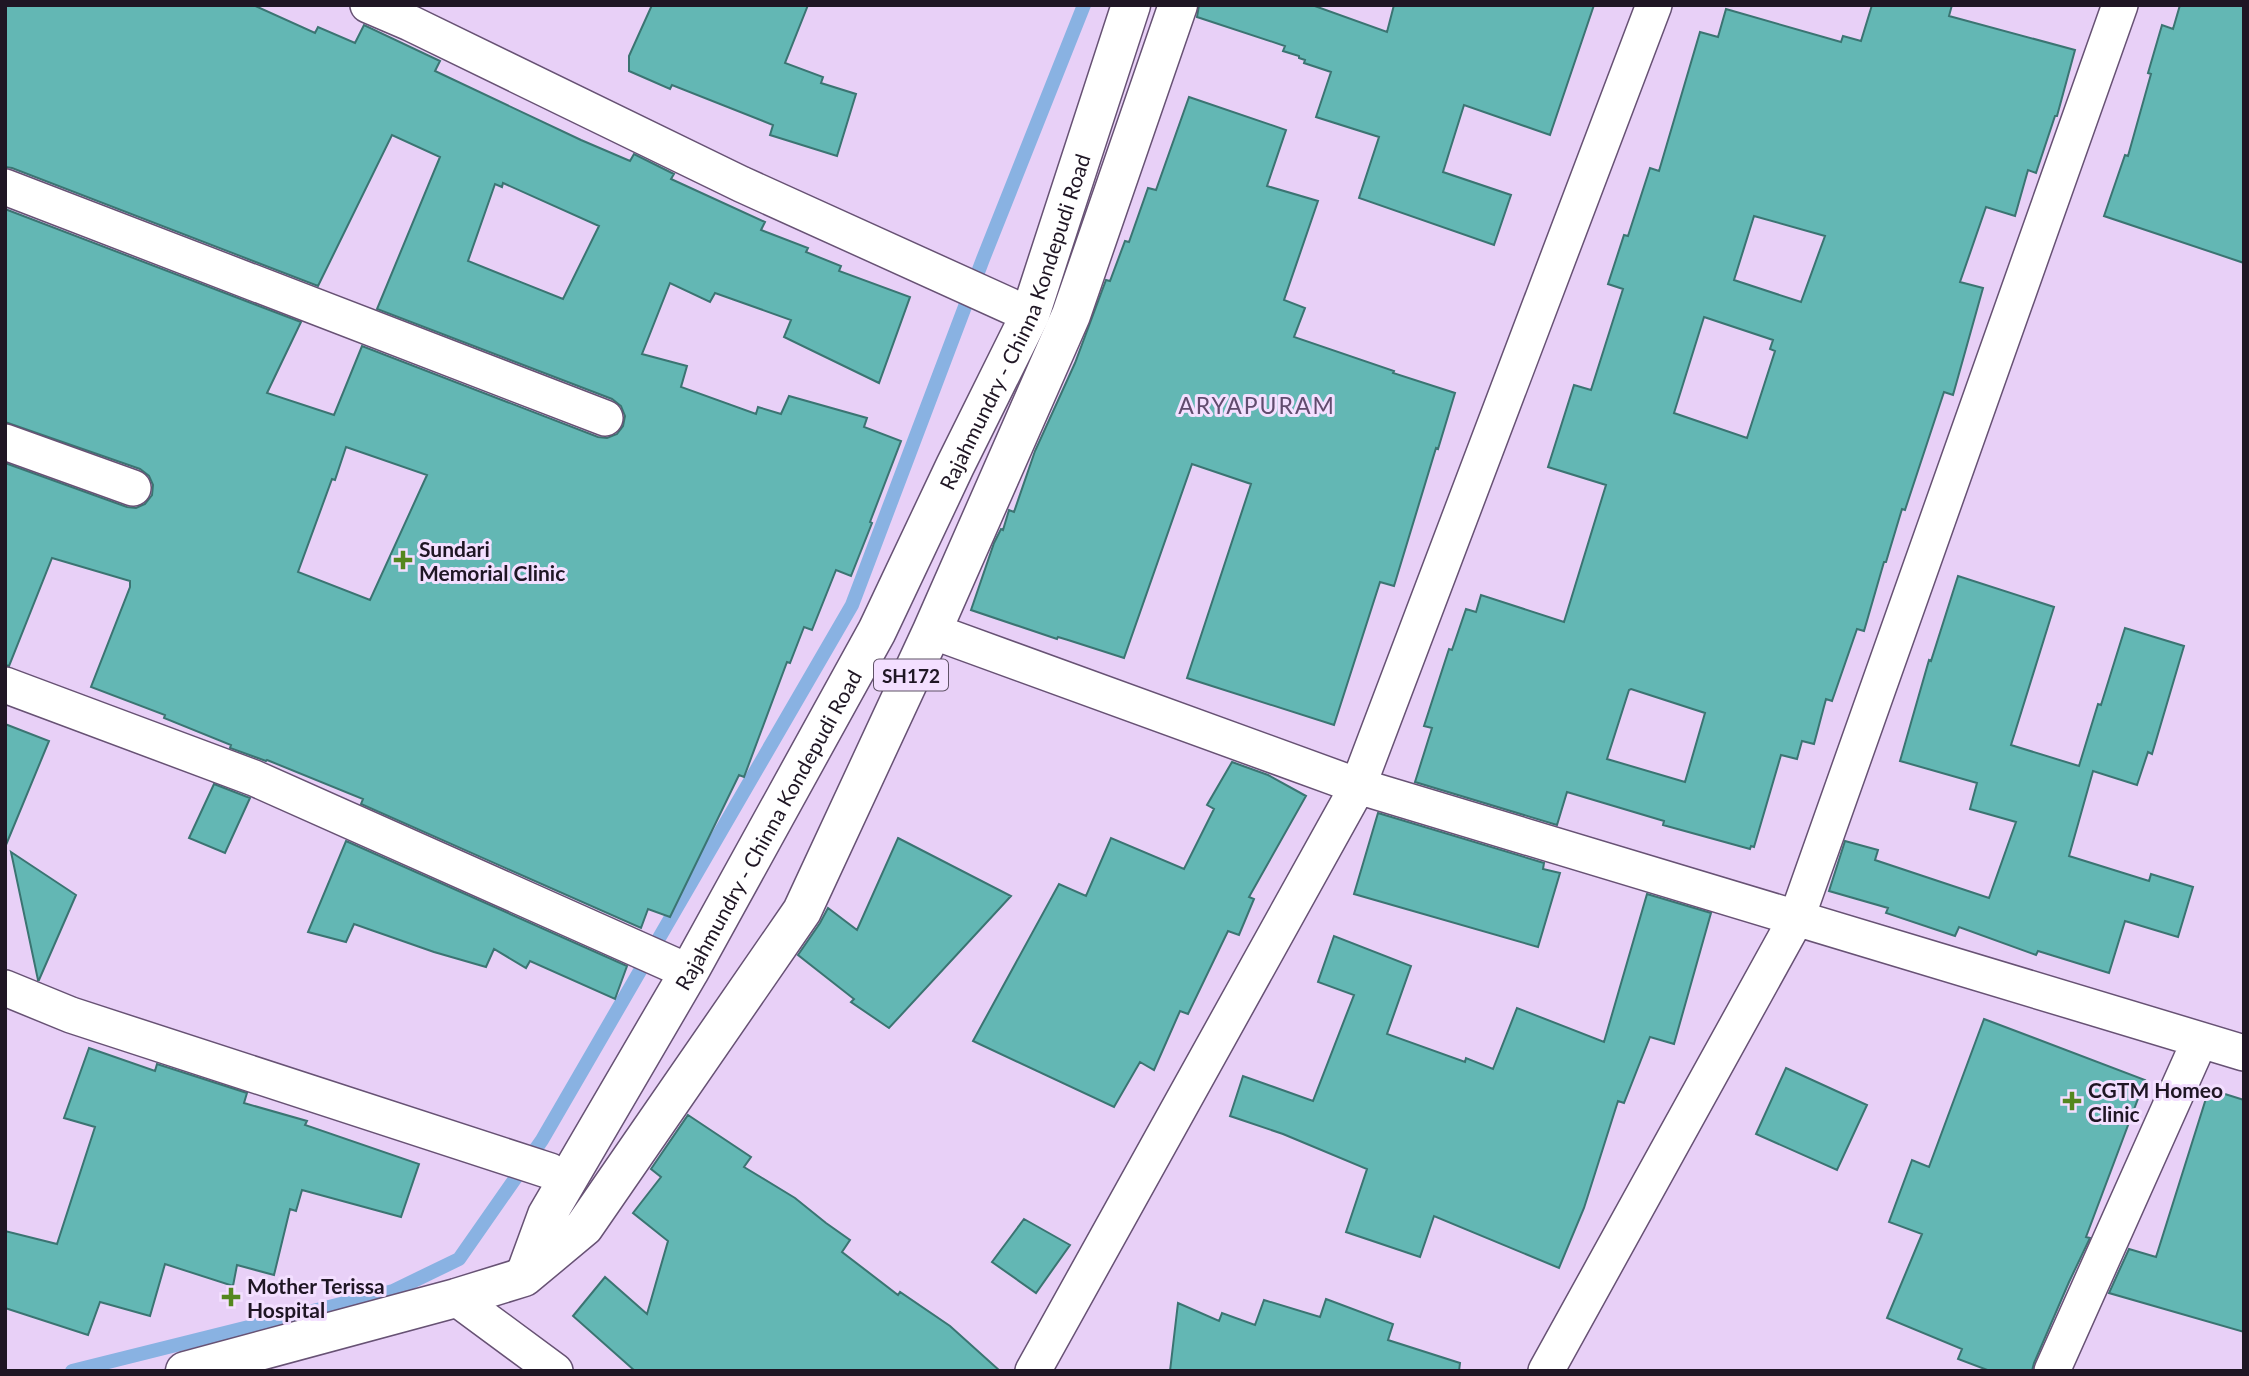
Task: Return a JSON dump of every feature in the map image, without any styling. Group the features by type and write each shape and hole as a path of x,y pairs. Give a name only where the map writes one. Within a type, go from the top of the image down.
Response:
{"main road":[{"name":"Rajahmundry - Chinna Kondepudi Road","path":"524,1277 547,1215 689,972 877,631 1030,315 1131,5"},
{"name":"SH172","path":"185,1371 524,1277 584,1227 803,911 932,631 1071,315 1178,5"}],"street":[{"path":"368,5 741,184 1030,315"},
{"path":"1033,1371 1359,786 1654,5"},
{"path":"1546,1371 1797,917 2120,5"},
{"path":"5,187 605,418"},
{"path":"5,442 132,488"},
{"path":"932,631 1359,786 2244,1053"},
{"path":"5,685 254,778 689,972"},
{"path":"5,988 71,1015 550,1171 567,1183"},
{"path":"2052,1371 2200,1040"},
{"path":"456,1298 555,1371"}],"building":[{"path":"5,5 253,5 315,33 318,27 355,43 364,25 440,61 435,71 630,161 634,154 674,174 671,179 765,222 761,230 808,248 806,252 841,266 839,271 910,297 879,383 784,337 791,320 715,293 710,302 670,283 642,354 687,366 681,387 756,414 758,407 781,414 789,396 867,418 864,427 901,441 851,576 836,570 812,630 804,627 790,663 787,662 744,777 739,775 670,917 648,909 641,928 361,804 363,799 230,748 231,745 164,718 165,715 91,687 130,581 52,558 9,666 5,665 5,463 127,507 136,508 145,504 152,495 153,485 149,476 140,469 5,422 5,209 301,322 267,393 334,415 362,346 598,437 607,438 617,434 623,426 625,416 621,406 612,399 377,309 440,157 392,135 318,286 5,167","holes":["503,183 599,226 563,299 468,261 495,184 502,187","346,447 427,475 370,600 298,572"]},
{"path":"652,5 808,5 785,63 823,77 821,83 856,94 837,156 770,135 773,125 672,85 670,89 629,71 629,56"},
{"path":"1199,5 1312,5 1387,32 1394,5 1594,5 1550,135 1464,105 1443,172 1511,195 1494,245 1359,198 1379,137 1316,117 1331,72 1304,63 1305,60 1299,56 1283,51 1285,46 1197,17"},
{"path":"1872,5 1952,5 1949,16 2075,50 2057,116 2036,173 2028,170 2015,216 1986,207 1960,282 1983,288 1953,395 1944,392 1905,510 1902,509 1884,562 1864,631 1857,629 1832,701 1826,699 1814,744 1802,741 1797,759 1781,755 1754,847 1751,846 1750,849 1663,825 1664,821 1567,792 1557,825 1415,782 1432,728 1424,726 1449,649 1452,650 1466,609 1476,612 1481,595 1564,622 1606,485 1548,467 1574,385 1591,390 1623,289 1608,284 1624,235 1628,236 1650,168 1659,171 1700,32 1718,37 1726,9 1841,42 1843,36 1861,41","holes":["1754,216 1825,236 1801,302 1734,280","1704,317 1773,340 1770,349 1775,351 1747,438 1674,413","1629,690 1705,713 1685,782 1607,759"]},
{"path":"2180,5 2244,5 2244,263 2104,216 2125,155 2128,156 2162,25 2173,29"},
{"path":"1189,97 1286,130 1267,186 1318,201 1284,300 1305,308 1294,337 1455,393 1394,586 1380,582 1334,725 1187,678 1251,484 1192,464 1124,658 971,610 994,543 1001,529 1003,530 1009,510 1014,512 1035,451 1075,363 1106,280 1110,281 1125,241 1129,242 1148,188 1156,190"},
{"path":"1958,576 2054,607 2011,745 2079,766 2125,628 2184,646 2152,754 2148,752 2137,785 2093,771 2069,856 2149,881 2151,874 2193,887 2178,937 2125,921 2109,973 2038,951 2036,955 1959,927 1955,936 1886,913 1888,908 1829,891 1845,841 1878,850 1875,860 1989,898 2016,822 1970,809 1977,783 1900,761 1929,660 1931,661"},
{"path":"5,724 49,741 6,845 5,845"},
{"path":"1232,762 1268,775 1306,796 1249,897 1254,899 1239,935 1228,931 1188,1014 1180,1011 1154,1070 1140,1062 1114,1107 973,1041 1059,884 1086,896 1111,838 1184,869 1214,809 1207,805"},
{"path":"214,784 250,798 225,853 189,838"},
{"path":"1378,813 1544,863 1543,869 1560,873 1538,947 1354,894"},
{"path":"898,838 1011,896 889,1028 851,1002 854,999 798,955 828,908 857,930"},
{"path":"346,841 627,966 615,999 530,961 526,968 494,949 486,967 354,924 346,942 308,932"},
{"path":"11,852 76,895 39,980 38,980"},
{"path":"1647,894 1711,913 1674,1044 1650,1037 1624,1103 1618,1101 1584,1208 1559,1268 1434,1216 1420,1257 1346,1232 1367,1169 1283,1134 1230,1116 1243,1076 1313,1101 1354,995 1318,982 1334,936 1411,966 1387,1034 1465,1062 1466,1058 1493,1069 1517,1008 1604,1042"},
{"path":"1984,1019 2145,1080 2086,1237 2090,1238 2032,1371 1990,1371 1958,1359 1962,1349 1887,1318 1922,1234 1889,1222 1912,1160 1929,1167"},
{"path":"89,1048 155,1071 157,1064 247,1093 244,1103 307,1121 305,1125 419,1164 401,1217 302,1190 296,1211 290,1209 274,1275 237,1265 233,1286 165,1264 150,1316 100,1302 88,1335 5,1308 5,1231 57,1244 95,1127 64,1118"},
{"path":"1786,1068 1867,1105 1837,1170 1756,1134"},
{"path":"2209,1089 2244,1100 2244,1332 2109,1293 2129,1249 2156,1257"},
{"path":"688,1115 751,1157 744,1167 795,1198 850,1240 842,1252 898,1295 900,1292 950,1326 1000,1371 635,1371 573,1316 605,1277 647,1314 668,1241 633,1213 661,1177 651,1169"},
{"path":"1024,1219 1070,1245 1036,1293 992,1262"},
{"path":"1326,1299 1393,1324 1388,1340 1460,1363 1459,1371 1170,1371 1178,1303 1219,1321 1222,1313 1255,1325 1264,1300 1320,1317"}],"waterway":[{"path":"72,1371 393,1291 459,1259 542,1140 852,605 983,259 1084,5"}],"place":[{"name":"Sundari Memorial Clinic","path":"403,560"},
{"name":"CGTM Homeo Clinic","path":"2072,1101"},
{"name":"Mother Terissa Hospital","path":"231,1297"}],"district":[{"name":"ARYAPURAM","path":"1257,405"}]}
